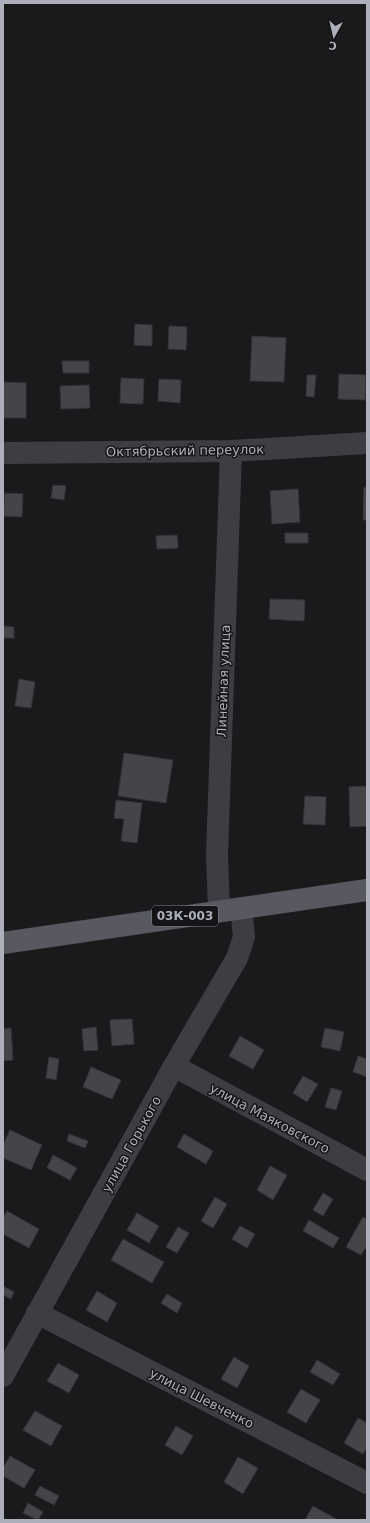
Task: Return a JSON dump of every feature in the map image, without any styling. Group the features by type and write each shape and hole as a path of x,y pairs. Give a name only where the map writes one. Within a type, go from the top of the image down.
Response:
{"main road":[{"name":"03К-003","path":"3,943 219,910 367,890"}],"street":[{"name":"Октябрьский переулок","path":"3,453 231,451 367,442"},
{"name":"Линейная улица","path":"219,910 217,855 231,451"},
{"name":"улица Горького","path":"3,1376 174,1066 237,958 244,937 241,908"},
{"name":"улица Маяковского","path":"174,1066 367,1170"},
{"name":"улица Шевченко","path":"37,1314 367,1483"}],"building":[{"path":"135,324 152,325 152,346 134,345"},
{"path":"169,326 187,327 186,350 168,349"},
{"path":"252,336 286,338 284,382 250,381"},
{"path":"62,361 89,361 89,373 63,373"},
{"path":"339,374 366,375 365,400 338,399"},
{"path":"307,375 316,375 314,397 306,396"},
{"path":"121,378 144,379 143,404 120,403"},
{"path":"159,379 181,380 180,403 158,401"},
{"path":"3,382 26,383 26,418 3,418"},
{"path":"89,385 90,408 61,409 60,386"},
{"path":"53,485 66,486 64,500 51,498"},
{"path":"364,487 367,487 367,520 363,520"},
{"path":"298,489 300,522 272,524 270,491"},
{"path":"5,493 23,494 22,517 3,516"},
{"path":"285,533 308,533 308,543 285,543"},
{"path":"177,535 178,548 157,549 156,536"},
{"path":"270,599 305,600 304,621 269,619"},
{"path":"3,626 14,627 14,638 3,638"},
{"path":"19,679 35,682 31,708 15,706"},
{"path":"124,753 173,760 166,803 118,796"},
{"path":"367,786 367,826 350,827 349,787"},
{"path":"305,796 326,797 325,825 303,824"},
{"path":"116,800 142,803 137,843 121,841 124,819 114,818"},
{"path":"132,1019 134,1044 112,1046 110,1020"},
{"path":"96,1027 98,1050 84,1051 82,1029"},
{"path":"11,1028 13,1060 3,1061 3,1029"},
{"path":"325,1028 344,1032 340,1051 321,1047"},
{"path":"240,1036 264,1050 253,1069 229,1056"},
{"path":"358,1056 367,1059 367,1077 353,1072"},
{"path":"49,1057 59,1059 56,1080 46,1078"},
{"path":"91,1067 121,1080 112,1099 83,1087"},
{"path":"303,1076 318,1084 307,1102 293,1093"},
{"path":"331,1088 342,1091 336,1110 325,1107"},
{"path":"10,1130 42,1145 31,1170 3,1158 3,1145"},
{"path":"69,1134 88,1141 85,1148 67,1141"},
{"path":"184,1134 213,1151 206,1164 177,1147"},
{"path":"53,1155 77,1168 70,1180 47,1168"},
{"path":"270,1166 287,1175 273,1200 257,1190"},
{"path":"323,1193 333,1199 323,1216 313,1210"},
{"path":"215,1197 227,1204 213,1228 201,1221"},
{"path":"7,1211 39,1229 29,1248 3,1234 3,1218"},
{"path":"137,1213 159,1226 149,1243 127,1230"},
{"path":"363,1217 367,1219 367,1246 361,1255 346,1247"},
{"path":"309,1220 339,1238 333,1248 303,1231"},
{"path":"240,1226 255,1234 247,1248 232,1239"},
{"path":"178,1227 189,1233 177,1253 166,1247"},
{"path":"123,1239 164,1262 152,1283 111,1260"},
{"path":"3,1286 14,1292 11,1299 3,1295"},
{"path":"97,1291 117,1303 107,1322 86,1310"},
{"path":"167,1294 182,1303 177,1313 161,1303"},
{"path":"234,1357 249,1366 237,1388 221,1379"},
{"path":"317,1360 340,1374 333,1385 310,1372"},
{"path":"58,1363 79,1375 69,1393 47,1381"},
{"path":"301,1389 320,1400 306,1423 287,1412"},
{"path":"35,1411 62,1426 51,1446 23,1430"},
{"path":"358,1418 367,1423 367,1447 363,1454 344,1443"},
{"path":"176,1426 193,1436 182,1455 165,1445"},
{"path":"10,1456 35,1470 24,1488 3,1476 3,1468"},
{"path":"238,1457 258,1468 243,1494 224,1482"},
{"path":"40,1486 59,1496 54,1505 35,1495"},
{"path":"28,1503 43,1512 38,1520 23,1513"},
{"path":"313,1506 336,1519 336,1520 305,1520"}]}
